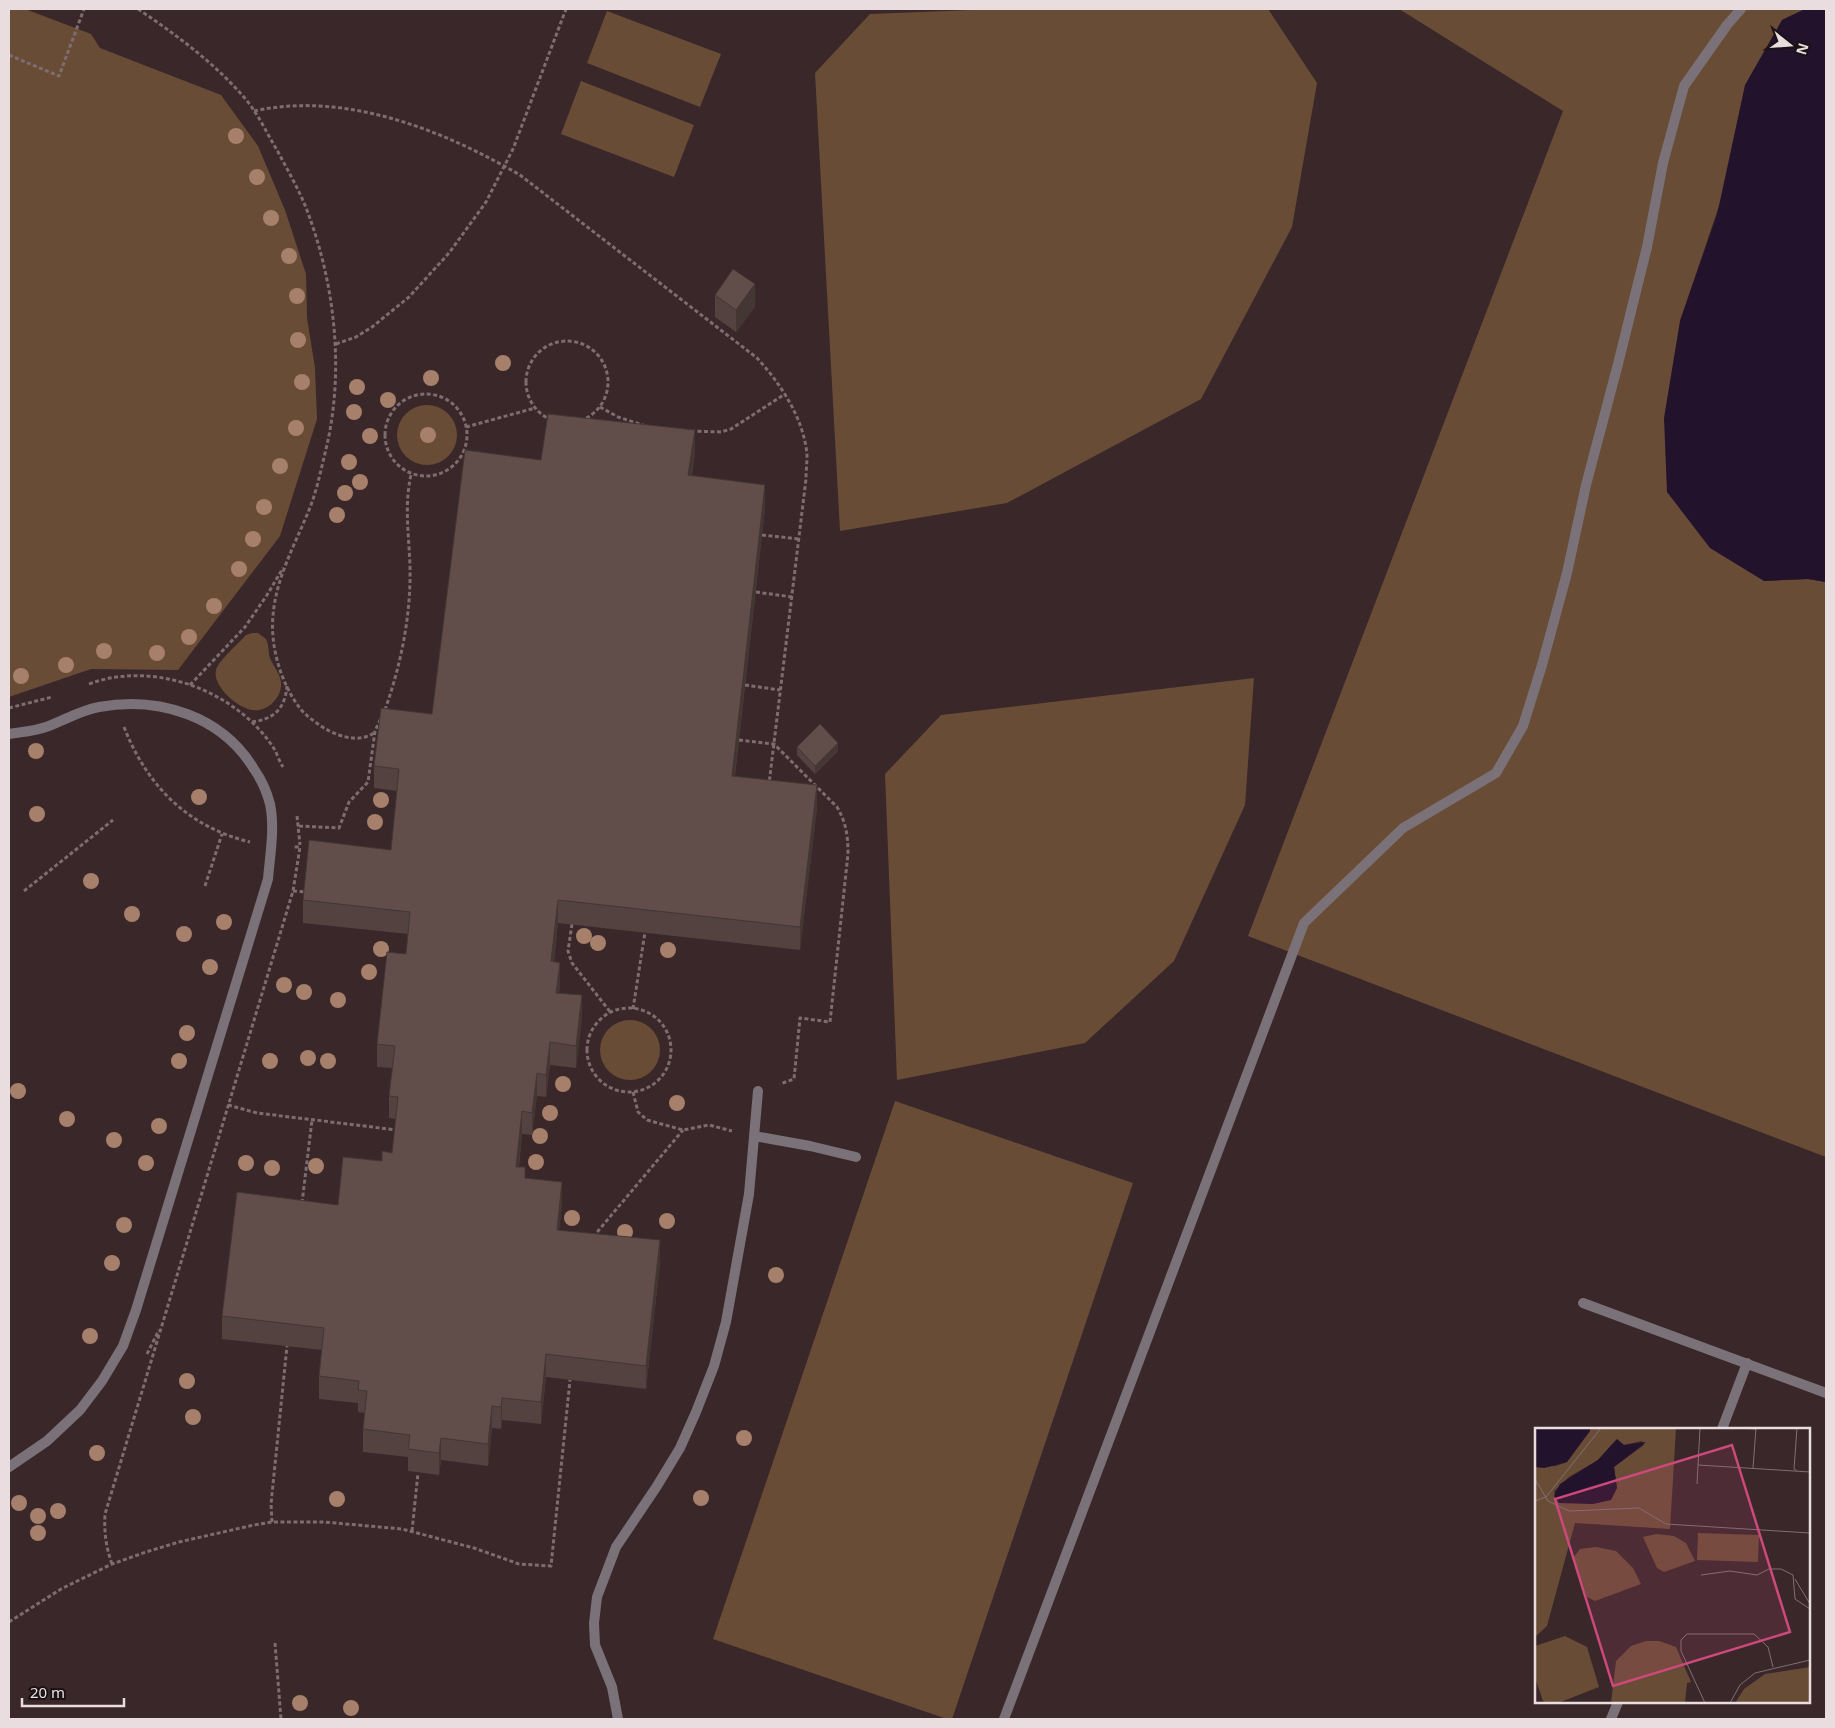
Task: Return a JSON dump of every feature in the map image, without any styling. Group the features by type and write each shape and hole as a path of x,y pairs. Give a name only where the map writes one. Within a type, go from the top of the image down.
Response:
{"street":[{"path":"1004,1719 1304,923 1403,828 1496,773 1523,726 1567,573 1586,485 1646,247 1663,163 1684,86 1727,25 1741,9"},
{"path":"9,734 44,728 98,707 120,704 155,705 182,711 204,720 228,737 246,754 261,779 270,804 272,840 268,879 136,1310 123,1346 102,1381 80,1410 47,1441 9,1467"},
{"path":"618,1719 612,1687 595,1645 594,1623 597,1597 616,1547 680,1448 714,1366 726,1322 749,1194 758,1091"},
{"path":"754,1136 856,1157"},
{"path":"1583,1303 1826,1394"},
{"path":"1722,1428 1747,1363"},
{"path":"1611,1719 1618,1703"}],"path":[{"path":"9,55 59,76 84,9"},
{"path":"138,9 191,47 244,96 281,158 308,211 331,304 336,344 332,415 327,444 312,502 280,580 272,618 277,657 287,686 300,709 323,727 349,738 369,737 375,732"},
{"path":"336,344 356,337 372,327 408,297 433,273 450,253 486,202 505,166 566,9"},
{"path":"254,111 278,105 311,106 368,113 440,135 482,153 520,175 757,358 771,373 784,394 803,434 806,455 806,479 768,792"},
{"path":"561,341 587,346 597,354 604,364 608,377 608,390 600,407 581,422 552,422 540,414 531,403 526,389 526,375 530,362 538,352 549,345 561,341"},
{"path":"420,394 433,394 446,399 456,407 466,427 467,443 461,457 452,468 440,475 425,477 411,475 399,467 390,456 385,443 385,428 389,416 397,406 408,398 420,394"},
{"path":"688,431 706,433 731,429 784,394"},
{"path":"600,407 618,417 651,427"},
{"path":"466,427 535,408"},
{"path":"572,423 572,431"},
{"path":"299,826 339,828 349,802 368,782 375,732 393,688 406,628 410,567 406,507 411,475"},
{"path":"762,535 799,539"},
{"path":"190,685 245,627 267,595 288,558"},
{"path":"756,592 792,597"},
{"path":"119,676 123,725 142,764 169,798 187,814 203,825 222,834 205,886"},
{"path":"745,685 780,690"},
{"path":"251,722 265,721 281,707 286,696 287,686"},
{"path":"739,740 774,744 837,807 848,834 848,854 830,1022 800,1018 794,1079 758,1091"},
{"path":"371,758 377,759"},
{"path":"24,891 113,820"},
{"path":"112,1564 104,1530 105,1514 293,892 300,847"},
{"path":"293,892 306,892"},
{"path":"572,924 568,951 572,963 611,1013"},
{"path":"633,1009 644,932"},
{"path":"633,1009 645,1012 657,1019 666,1030 670,1044 670,1059 665,1071 657,1082 646,1089 633,1092 620,1091 607,1087 597,1078 590,1067 587,1054 588,1041 593,1027 604,1017 616,1010 633,1009"},
{"path":"633,1092 638,1112 647,1120 683,1130 708,1125 754,1136"},
{"path":"228,1106 257,1113 397,1130"},
{"path":"302,1204 312,1120"},
{"path":"590,1240 683,1130"},
{"path":"272,1522 271,1504 287,1346"},
{"path":"9,1622 61,1589 112,1564 179,1542 272,1522 333,1523 412,1531 474,1548 519,1564 551,1566 570,1380"},
{"path":"412,1531 418,1473"},
{"path":"275,1644 281,1719"}],"shaded area":[{"path":"9,9 25,9 91,34 100,48 221,95 258,146 285,210 306,274 307,318 315,368 317,419 280,536 178,670 91,669 9,697"},
{"path":"997,9 1268,9 1317,83 1292,227 1201,399 1007,503 840,531 815,73 870,14"},
{"path":"1399,9 1805,9 1782,20 1680,321 1764,581 1808,579 1826,582 1826,1157 1248,936 1563,111"},
{"path":"1805,9 1826,9 1826,582 1808,579 1764,581 1710,548 1667,492 1664,418 1680,321 1717,215 1745,85 1782,20"},
{"path":"607,11 721,54 700,107 587,63"},
{"path":"581,81 694,125 674,177 561,134"},
{"path":"427,405 444,410 452,418 457,435 452,452 444,460 427,465 410,460 402,452 397,435 402,418 410,410"},
{"path":"258,633 266,639 270,658 281,682 281,688 273,703 258,710 246,708 233,701 222,689 216,676 216,670 225,657 246,635"},
{"path":"1254,678 1245,805 1174,961 1085,1043 897,1080 885,774 941,715"},
{"path":"624,1020 636,1020 647,1025 655,1033 660,1044 658,1062 647,1075 636,1080 624,1080 613,1075 605,1067 600,1056 600,1044 605,1033 613,1025"},
{"path":"895,1101 1133,1183 952,1719 947,1719 713,1639"}],"building":[{"path":"733,269 755,284 736,310 715,295"},
{"path":"548,414 695,430 688,475 765,485 732,776 817,785 800,927 558,900 551,961 560,963 556,993 582,995 576,1046 550,1042 546,1075 537,1073 532,1113 522,1111 516,1167 525,1167 525,1178 562,1182 557,1230 660,1240 646,1366 546,1354 541,1402 502,1398 501,1407 492,1406 488,1444 441,1438 439,1453 408,1449 410,1435 363,1429 367,1391 358,1390 359,1381 319,1376 324,1328 222,1316 237,1192 338,1205 343,1157 382,1161 382,1151 392,1153 398,1097 389,1096 395,1046 377,1044 387,952 406,954 410,912 303,900 309,840 391,850 399,769 374,766 381,708 432,714 465,450 541,460"},
{"path":"820,724 838,743 815,766 797,747"}]}
